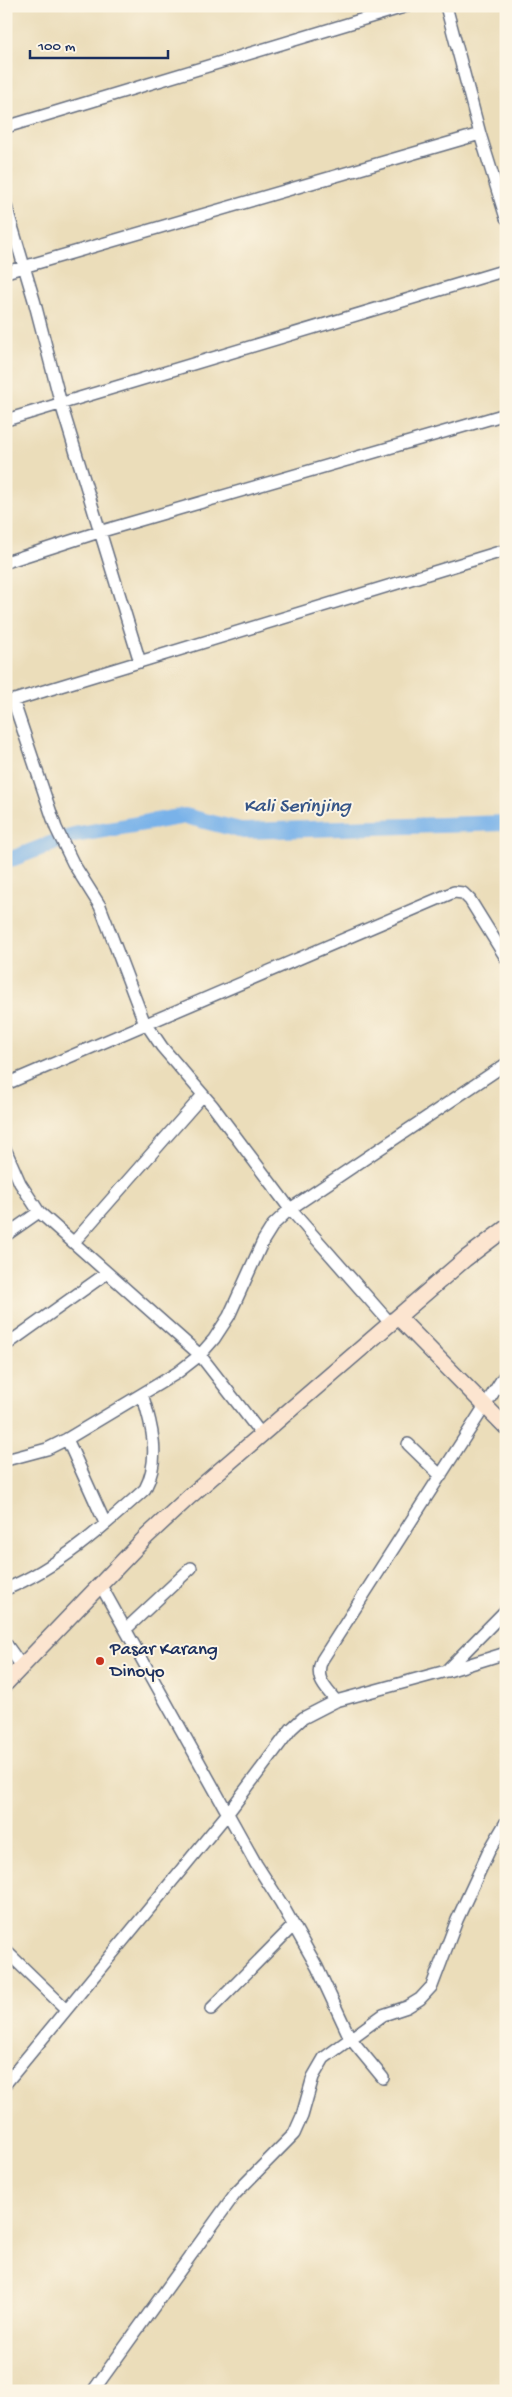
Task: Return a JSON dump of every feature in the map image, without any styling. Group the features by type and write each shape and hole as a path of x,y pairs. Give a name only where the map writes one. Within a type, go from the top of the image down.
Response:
{"main road":[{"path":"6,1683 21,1665 146,1537 262,1435 506,1228"},
{"path":"395,1321 506,1427"}],"street":[{"path":"6,128 407,6"},
{"path":"446,6 480,134 506,218"},
{"path":"6,272 480,134"},
{"path":"6,206 61,404 140,662"},
{"path":"6,420 506,270"},
{"path":"6,562 99,532 506,414"},
{"path":"395,1321 295,1214 143,1019 100,906 73,863 56,828 10,701 506,550"},
{"path":"6,1084 143,1019 454,892 466,895 506,958"},
{"path":"7,1458 47,1449 67,1439 177,1373 200,1354 214,1339 229,1316 263,1241 273,1225 295,1214 505,1066"},
{"path":"74,1242 203,1095"},
{"path":"6,1151 20,1183 39,1212 200,1354 262,1435"},
{"path":"6,1235 39,1212"},
{"path":"6,1345 107,1273"},
{"path":"336,1701 318,1678 318,1669 322,1660 486,1407 506,1373"},
{"path":"6,1588 27,1580 62,1558 145,1489 152,1476 155,1458 142,1394"},
{"path":"67,1439 105,1523"},
{"path":"408,1444 441,1476"},
{"path":"126,1629 191,1568"},
{"path":"100,1584 229,1812 256,1864 317,1967 350,2038 383,2078"},
{"path":"446,1671 506,1610"},
{"path":"6,1644 21,1665"},
{"path":"6,2083 229,1812 292,1729 303,1718 336,1701 506,1653"},
{"path":"93,2391 235,2194 294,2134 302,2116 313,2077 324,2058 383,2015 407,2007 420,1999 432,1986 457,1920 489,1851 506,1822"},
{"path":"211,2009 293,1926"},
{"path":"6,1950 66,2009"}],"waterway":[{"name":"Kali Serinjing","path":"6,861 74,835 185,816 244,831 506,823"}],"place":[{"name":"Pasar Karang Dinoyo","path":"100,1661"}]}
